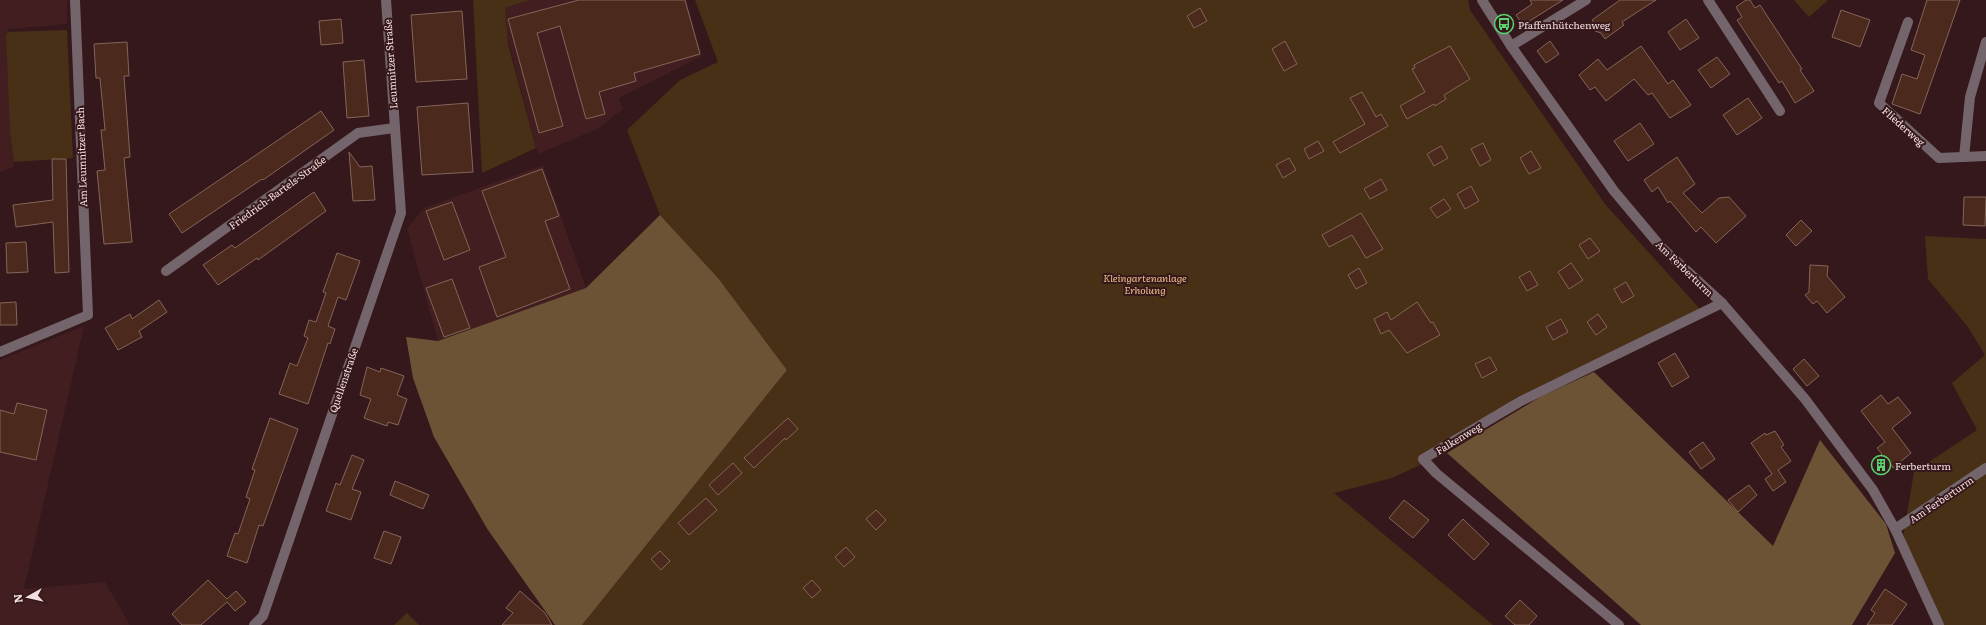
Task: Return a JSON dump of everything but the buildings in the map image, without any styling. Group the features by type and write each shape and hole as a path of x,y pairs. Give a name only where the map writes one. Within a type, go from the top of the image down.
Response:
{"street":[{"name":"Am Leumnitzer Bach","path":"0,352 88,315 75,0"},
{"name":"Leumnitzer Straße","path":"386,0 394,128"},
{"name":"Am Ferberturm","path":"1482,0 1510,46 1614,190 1661,247 1722,303 1805,399 1873,490 1895,529 1939,625"},
{"path":"1510,46 1586,0"},
{"path":"1708,0 1780,111"},
{"name":"Fliederweg","path":"1908,22 1879,102 1939,158 1986,156"},
{"path":"1964,157 1970,97 1986,42"},
{"name":"Friedrich-Bartels-Straße","path":"166,271 358,133 394,128"},
{"name":"Quellenstraße","path":"254,625 263,616 401,213 394,128"},
{"name":"Falkenweg","path":"1619,625 1436,473 1423,459 1522,401 1722,303"},
{"name":"Am Ferberturm","path":"1895,529 1986,468"}],"shaded area":[{"path":"0,0 67,0 67,24 8,29 14,167 0,172"},
{"path":"530,0 686,0 702,56 619,98 623,109 597,129 538,154 500,10"},
{"path":"543,165 586,288 438,341 407,229 424,208"},
{"path":"660,215 718,278 787,370 582,625 555,625 488,530 434,437 413,378 406,337 438,341 586,288"},
{"path":"84,326 24,589 105,582 130,625 0,625 0,360"},
{"path":"1594,372 1773,546 1820,440 1886,524 1895,553 1852,625 1641,625 1447,453 1542,396"}],"green space":[{"path":"473,0 530,0 505,8 508,44 536,148 482,173"},
{"name":"Kleingartenanlage Erholung","path":"695,0 1468,0 1470,10 1605,204 1700,309 1517,397 1446,453 1392,478 1334,493 1493,625 582,625 787,370 718,278 660,215 627,130 680,80 718,62"},
{"path":"1794,0 1828,0 1809,17"},
{"path":"67,30 73,158 14,162 10,130 6,35 8,32"},
{"path":"1925,236 1986,239 1986,625 1944,625 1903,538 1914,472 1977,430 1952,383 1985,355 1968,327 1928,279"},
{"path":"407,613 419,625 394,625"}],"place":[{"name":"Pfaffenhütchenweg","path":"1504,24"},
{"name":"Ferberturm","path":"1881,465"}]}
